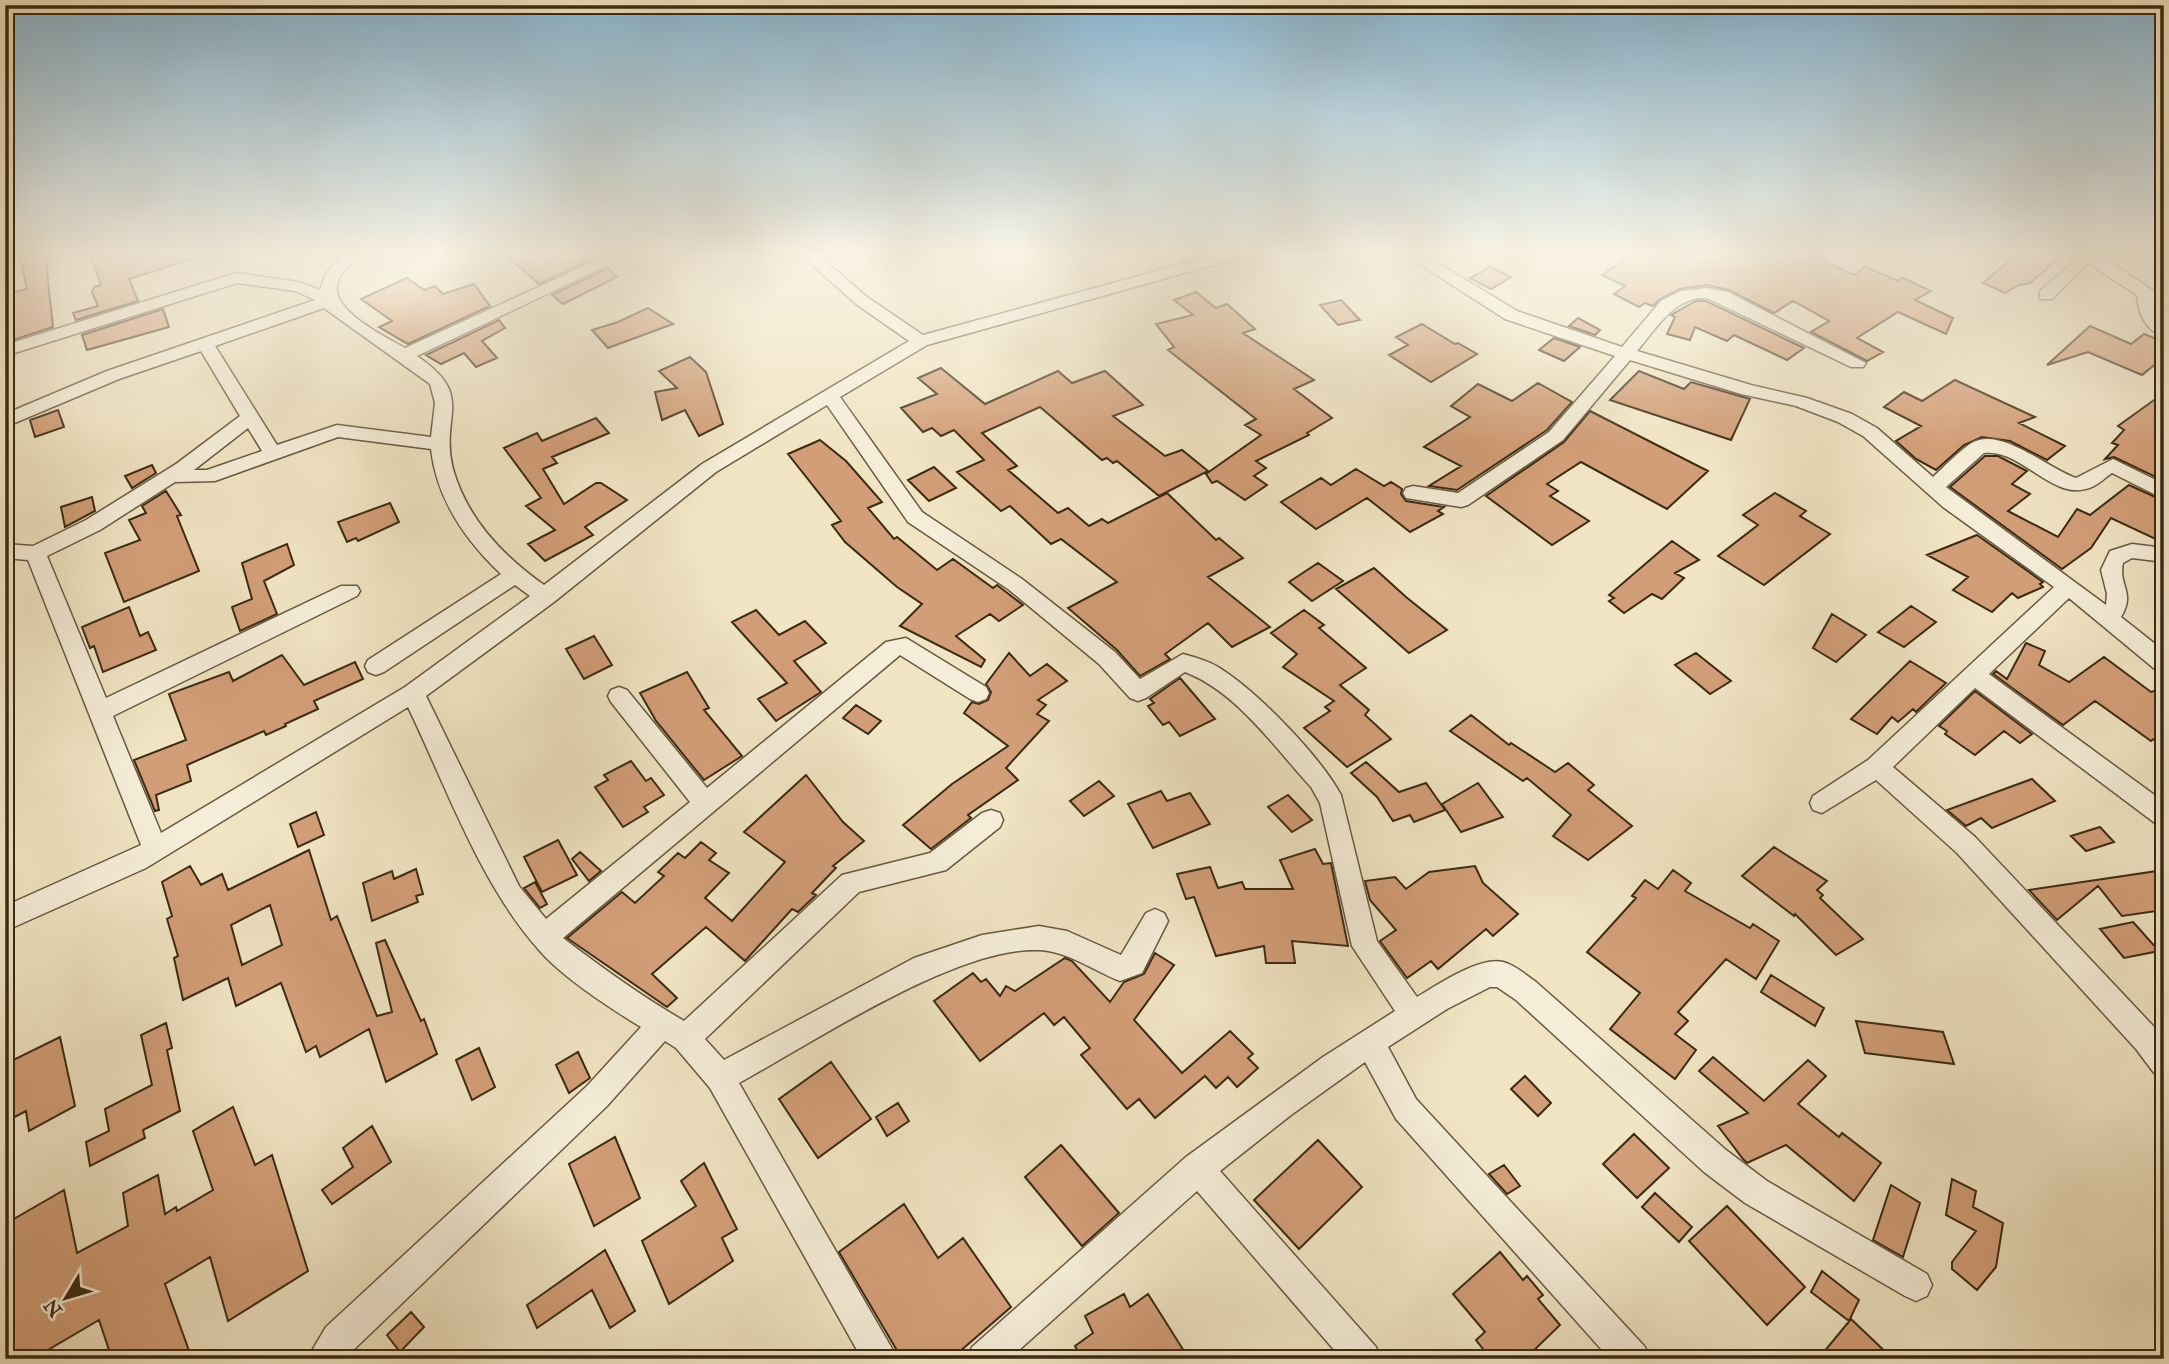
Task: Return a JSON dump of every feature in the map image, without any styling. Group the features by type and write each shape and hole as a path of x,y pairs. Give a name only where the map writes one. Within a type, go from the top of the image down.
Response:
{"street":[{"path":"5,351 107,318"},
{"path":"5,421 113,375 287,318"},
{"path":"342,318 407,354 437,381 444,394 446,407 440,444 452,500 513,576 546,597"},
{"path":"407,354 486,318"},
{"path":"881,318 921,341"},
{"path":"5,919 155,849 413,693 546,597 709,468 830,395 921,341 1006,318"},
{"path":"1522,318 1626,353 1747,390 1801,402 1845,418 1890,447 1934,487 2109,617 2164,664"},
{"path":"1413,493 1461,500 1556,436 1656,318"},
{"path":"1766,318 1857,363"},
{"path":"2151,318 2164,331"},
{"path":"206,345 272,452"},
{"path":"830,395 915,517 1015,584 1107,657 1138,692 1183,662 1223,681 1272,726 1328,792 1365,946 1414,1015"},
{"path":"5,551 35,553 87,531 171,476 235,431 251,416"},
{"path":"171,476 208,476 337,431 380,439 440,444"},
{"path":"1934,487 1979,447 1986,445 2003,450 2070,483 2086,483 2107,466 2113,466 2164,493"},
{"path":"2109,617 2116,609 2119,596 2111,568 2114,559 2137,550 2164,555"},
{"path":"35,553 155,849"},
{"path":"376,666 513,576"},
{"path":"1822,803 1877,767 2068,586"},
{"path":"101,711 349,591"},
{"path":"544,937 881,657 900,646 906,646 978,694"},
{"path":"1975,676 2164,816"},
{"path":"413,693 510,894 544,937 587,976 620,999 675,1030 720,1078 881,1359"},
{"path":"619,696 705,803"},
{"path":"1877,767 1966,845 2146,1039 2164,1063"},
{"path":"324,1359 338,1339 597,1096 852,883 937,862 991,820"},
{"path":"720,1078 924,967 982,947 1040,938 1067,943 1111,965 1126,967 1132,964 1155,921"},
{"path":"984,1359 1197,1168 1370,1042 1480,978 1501,974 1525,991 1715,1161 1756,1192 1916,1285"},
{"path":"1370,1042 1406,1109 1633,1359"},
{"path":"1197,1168 1364,1359"}],"building":[{"path":"5,318 52,318 53,327 10,341 8,327 5,328"},
{"path":"136,318 166,318 169,327 87,350 82,335"},
{"path":"387,318 465,318 408,344 379,327 392,321"},
{"path":"627,318 663,318 673,324 608,348 592,330"},
{"path":"1182,318 1242,318 1255,329 1243,333 1314,380 1294,389 1332,418 1307,433 1309,435 1256,461 1266,468 1254,476 1267,485 1245,500 1217,481 1212,483 1206,474 1261,435 1245,425 1256,419 1168,350 1174,347 1156,324"},
{"path":"1331,318 1358,318 1360,320 1338,325"},
{"path":"1578,318 1600,330 1595,335 1569,326"},
{"path":"1675,318 1741,318 1804,348 1787,360 1734,335 1727,341 1695,327 1690,340 1667,334"},
{"path":"1823,318 1889,318 1857,338 1883,352 1867,361 1811,332 1829,321"},
{"path":"1910,318 1952,318 1946,334"},
{"path":"499,320 505,328 482,341 497,358 476,367 464,353 441,364 426,355"},
{"path":"1422,324 1477,354 1431,382 1389,355 1408,345 1396,337"},
{"path":"2090,326 2131,344 2144,334 2164,342 2164,357 2142,375 2088,352 2047,365"},
{"path":"1554,338 1580,347 1564,361 1539,350"},
{"path":"690,357 706,372 723,424 699,436 685,410 662,420 655,392 677,388 659,371"},
{"path":"941,368 985,404 1058,371 1072,383 1105,371 1143,405 1113,416 1165,456 1182,450 1208,471 1159,496 1117,461 1113,463 1107,458 1102,460 1040,407 982,433 1017,466 1008,470 1058,513 1068,508 1089,526 1102,519 1108,523 1167,493 1216,540 1219,538 1243,558 1208,577 1270,627 1232,647 1208,623 1165,654 1170,659 1140,676 1117,650 1068,608 1117,582 1061,539 1051,544 1010,506 1001,511 957,472 984,460 954,430 941,436 932,428 923,432 901,408 937,394 918,378"},
{"path":"1639,371 1684,389 1691,382 1750,399 1731,440 1610,400"},
{"path":"1955,380 2035,417 2019,423 2065,446 2047,460 2010,441 1982,437 1964,445 1936,470 1916,459 1896,441 1921,426 1884,407 1904,392 1922,401"},
{"path":"1538,383 1572,402 1547,430 1457,490 1429,486 1461,466 1424,447 1470,417 1451,406 1478,384 1512,401"},
{"path":"2164,393 2164,481 2114,457 2105,459 2118,445 2112,443 2124,430 2118,426"},
{"path":"58,410 64,427 35,437 30,420"},
{"path":"1590,411 1708,471 1667,509 1581,462 1547,484 1558,491 1550,496 1589,521 1552,545 1486,496 1564,442"},
{"path":"596,418 609,433 552,457 557,463 543,469 564,504 596,483 601,483 627,500 585,527 593,535 545,561 528,544 555,530 526,506 541,498 504,448 537,433 542,441"},
{"path":"820,440 846,461 882,502 868,508 894,539 897,537 937,570 953,559 993,588 997,585 1023,605 999,621 990,614 956,636 985,660 981,667 900,626 922,604 897,587 845,542 832,525 841,521 788,454"},
{"path":"1985,456 1998,456 2027,471 2012,484 2030,494 2008,511 2058,537 2077,509 2090,515 2129,485 2164,501 2164,543 2111,518 2091,548 2062,569 1950,487"},
{"path":"152,465 156,473 132,488 125,476"},
{"path":"934,467 956,488 929,501 908,480"},
{"path":"1356,469 1384,486 1391,482 1402,489 1401,494 1406,501 1444,507 1438,511 1443,514 1410,532 1367,498 1316,529 1281,502 1321,478 1331,485"},
{"path":"166,491 181,515 177,516 199,571 124,602 105,553 140,540 129,520 146,513 142,506"},
{"path":"1775,493 1806,511 1800,516 1830,534 1764,585 1718,556 1758,525 1743,515"},
{"path":"92,497 95,511 65,527 61,507"},
{"path":"390,503 399,522 358,541 356,538 347,542 338,522"},
{"path":"1977,535 2043,582 2040,584 2043,587 2018,598 2012,593 1992,612 1953,590 1968,577 1927,555"},
{"path":"1672,541 1699,560 1675,573 1684,578 1662,599 1652,594 1624,613 1609,601 1614,598 1609,595"},
{"path":"287,544 294,565 264,581 277,614 240,631 232,607 252,599 242,563"},
{"path":"1318,563 1343,581 1312,601 1289,582"},
{"path":"1374,568 1447,630 1409,653 1336,589"},
{"path":"1911,606 1936,622 1904,647 1878,632"},
{"path":"129,607 140,636 148,632 156,650 103,672 94,646 90,648 82,627"},
{"path":"756,610 779,635 805,621 826,643 794,661 821,692 776,721 758,699 787,683 732,622"},
{"path":"1304,610 1324,625 1319,628 1366,668 1340,685 1369,710 1365,715 1391,739 1347,767 1304,728 1330,711 1325,707 1334,701 1283,667 1297,654 1271,633"},
{"path":"1832,614 1866,635 1836,662 1813,648"},
{"path":"594,636 612,665 584,679 566,649"},
{"path":"2026,643 2045,651 2039,665 2069,682 2104,657 2151,692 2164,688 2164,732 2151,741 2095,701 2063,725 1993,674 1996,671 2007,679"},
{"path":"1009,653 1030,676 1047,664 1067,681 1038,700 1046,705 1037,714 1049,721 1006,768 1018,780 968,815 971,818 931,849 903,825 952,784 1008,746 964,713 972,702 979,704 988,700 991,692 986,684"},
{"path":"1696,653 1731,681 1710,694 1675,665"},
{"path":"282,655 304,685 355,662 363,679 314,701 318,709 285,724 286,726 266,735 264,731 187,765 191,781 156,795 159,810 155,811 134,760 186,740 169,694 229,672 233,681"},
{"path":"1910,661 1946,683 1916,712 1913,709 1898,722 1892,717 1877,734 1851,719"},
{"path":"687,672 709,708 704,710 742,756 704,780 656,721 640,693"},
{"path":"1180,678 1215,719 1180,736 1169,722 1163,725 1148,706 1154,703 1150,699"},
{"path":"1975,691 2032,734 2020,743 2004,731 1975,755 1945,734 1947,731 1939,726"},
{"path":"856,705 881,721 868,734 843,718"},
{"path":"1471,715 1509,745 1511,743 1555,772 1568,763 1594,785 1588,790 1632,826 1588,860 1553,836 1571,815 1527,778 1523,781 1450,731"},
{"path":"631,761 646,781 651,778 664,795 644,807 648,812 623,827 595,787 608,780 604,775"},
{"path":"1366,762 1399,792 1426,783 1445,810 1414,822 1410,815 1393,821 1377,797 1351,773"},
{"path":"806,775 843,822 864,841 833,866 836,868 812,893 816,895 798,912 792,909 745,961 706,927 652,974 677,998 667,1007 567,938 622,892 635,903 664,876 658,872 678,853 685,858 701,842 716,853 709,860 729,873 705,898 732,921 785,862 744,832"},
{"path":"2032,779 2055,801 1992,828 1981,818 1966,826 1947,810"},
{"path":"1099,781 1114,796 1084,816 1070,801"},
{"path":"1478,783 1503,817 1461,832 1442,804"},
{"path":"1161,791 1167,801 1190,793 1210,824 1153,848 1128,804"},
{"path":"1288,795 1312,820 1292,832 1268,807"},
{"path":"316,812 324,835 298,847 290,824"},
{"path":"2100,827 2114,842 2086,851 2071,836"},
{"path":"558,840 577,875 542,892 524,857"},
{"path":"1774,847 1827,881 1817,890 1823,895 1820,898 1863,939 1836,955 1795,914 1794,916 1742,876"},
{"path":"1315,849 1323,864 1331,863 1348,946 1292,941 1295,963 1266,963 1264,946 1216,956 1194,897 1186,899 1177,874 1210,867 1218,888 1242,882 1245,889 1293,889 1280,860"},
{"path":"309,850 331,920 337,916 377,1016 392,1012 376,943 385,940 421,1021 424,1019 437,1054 386,1082 369,1029 320,1057 316,1046 306,1052 281,983 236,1006 228,978 183,1000 174,958 178,956 167,919 172,916 162,882 190,866 201,885 222,874 228,890","holes":["270,905 282,945 242,965 231,925"]},
{"path":"580,852 601,871 589,881 572,859"},
{"path":"1475,866 1483,883 1518,914 1493,936 1486,929 1438,969 1431,961 1407,978 1380,941 1396,930 1370,900 1365,881 1395,877 1406,889 1429,872"},
{"path":"416,869 423,894 416,896 418,902 372,921 363,883 392,871 394,879"},
{"path":"1673,870 1691,883 1685,891 1750,928 1753,924 1779,941 1756,979 1726,959 1678,1012 1688,1021 1675,1034 1696,1050 1675,1079 1610,1029 1640,993 1587,952 1636,898 1632,896 1645,880 1658,889"},
{"path":"2164,870 2164,910 2122,916 2098,886 2057,920 2029,890"},
{"path":"535,882 547,904 540,908 524,888"},
{"path":"2133,922 2159,951 2124,958 2100,929"},
{"path":"1155,953 1174,965 1134,1020 1182,1073 1230,1031 1253,1054 1248,1058 1258,1068 1237,1087 1228,1077 1216,1088 1205,1076 1155,1118 1139,1099 1127,1109 1081,1055 1090,1048 1064,1017 1054,1025 1044,1013 980,1061 934,1001 973,973 981,982 986,979 1000,996 1006,986 1015,991 1065,958 1072,961 1110,1002 1124,982 1144,974"},
{"path":"1771,975 1824,1008 1815,1026 1761,992"},
{"path":"1856,1021 1943,1032 1954,1064 1865,1053"},
{"path":"166,1023 172,1048 167,1050 180,1111 143,1130 145,1138 90,1166 86,1142 109,1131 105,1109 152,1085 141,1035"},
{"path":"60,1037 75,1106 29,1131 26,1111 5,1122 5,1064"},
{"path":"479,1048 495,1087 472,1100 456,1060"},
{"path":"578,1052 590,1078 569,1093 556,1065"},
{"path":"1713,1057 1764,1101 1808,1060 1826,1076 1798,1104 1839,1137 1842,1133 1881,1163 1854,1201 1786,1145 1747,1163 1743,1159 1718,1126 1748,1113 1699,1071"},
{"path":"831,1062 871,1119 818,1158 779,1099"},
{"path":"1525,1076 1551,1103 1538,1116 1511,1089"},
{"path":"898,1103 909,1121 887,1136 876,1117"},
{"path":"233,1107 255,1165 272,1155 308,1271 228,1321 210,1257 165,1284 192,1359 112,1359 99,1320 48,1350 50,1359 5,1359 5,1335 12,1331 5,1291 5,1252 12,1248 7,1223 64,1190 77,1253 128,1226 123,1193 158,1175 165,1214 176,1207 177,1211 213,1190 193,1131"},
{"path":"372,1126 391,1162 332,1204 322,1190 353,1167 343,1148"},
{"path":"1634,1134 1669,1168 1637,1198 1603,1164"},
{"path":"615,1137 640,1198 594,1226 569,1164"},
{"path":"1318,1140 1362,1187 1299,1249 1254,1200"},
{"path":"1061,1145 1119,1213 1082,1246 1025,1177"},
{"path":"704,1163 737,1229 722,1238 733,1261 669,1304 642,1241 696,1206 681,1181"},
{"path":"1504,1165 1520,1186 1507,1194 1489,1174"},
{"path":"1952,1179 1976,1191 1973,1207 2003,1223 1996,1267 1977,1290 1952,1269 1952,1262 1976,1231 1946,1215"},
{"path":"1891,1185 1920,1203 1903,1257 1873,1240"},
{"path":"1655,1193 1692,1227 1679,1242 1642,1207"},
{"path":"904,1204 938,1258 963,1238 1011,1307 951,1359 902,1359 839,1252"},
{"path":"1727,1206 1805,1287 1767,1325 1689,1241"},
{"path":"605,1250 635,1311 610,1328 592,1290 537,1328 527,1305"},
{"path":"1500,1252 1523,1280 1527,1276 1543,1295 1538,1299 1560,1325 1525,1359 1491,1359 1476,1340 1485,1332 1453,1294"},
{"path":"1822,1271 1859,1300 1849,1321 1811,1292"},
{"path":"1124,1294 1130,1307 1148,1294 1189,1359 1082,1359 1075,1346 1093,1333 1085,1316"},
{"path":"411,1312 424,1327 400,1352 387,1335"},
{"path":"1851,1319 1893,1359 1818,1359"}]}
